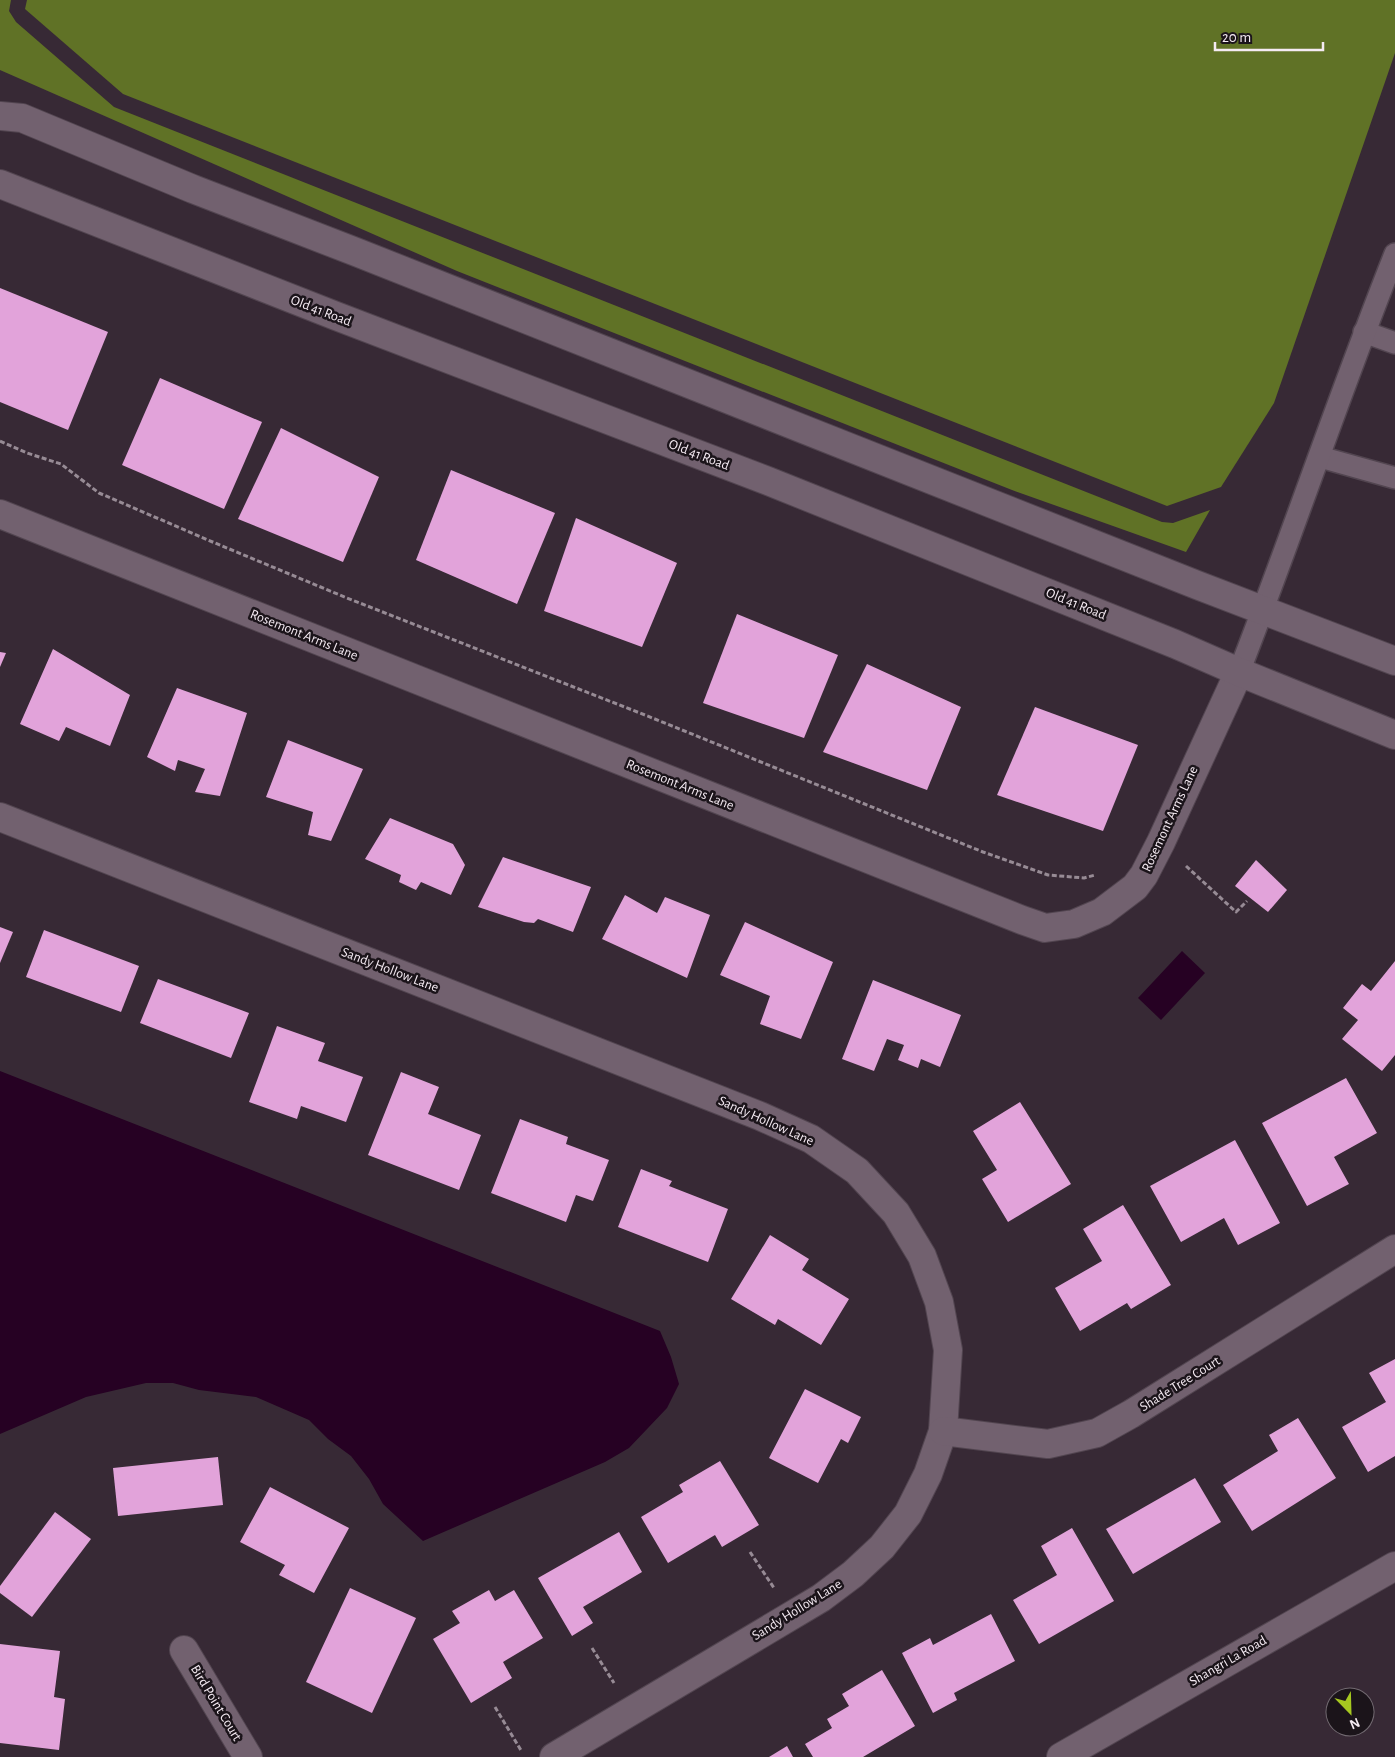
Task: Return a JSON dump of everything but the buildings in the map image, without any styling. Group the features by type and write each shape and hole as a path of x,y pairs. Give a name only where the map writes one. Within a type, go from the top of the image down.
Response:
{"street":[{"path":"0,116 22,118 192,189 1395,661"},
{"name":"Old 41 Road","path":"0,184 336,316 768,481 1176,644 1239,672 1395,735"},
{"name":"Rosemont Arms Lane","path":"0,514 994,910 1045,928 1074,924 1102,912 1135,887 1144,875 1161,842 1239,672"},
{"name":"Sandy Hollow Lane","path":"0,817 750,1112 811,1139 857,1171 896,1212 922,1256 938,1302 948,1350 943,1431 928,1474 908,1514 882,1547 822,1598 554,1757"},
{"name":"Shade Tree Court","path":"943,1431 1048,1444 1097,1433 1131,1414 1395,1249"},
{"name":"Shangri La Road","path":"1061,1757 1395,1566"},
{"name":"Bird Point Court","path":"184,1650 248,1757"}],"lane":[{"path":"1239,672 1320,457 1364,332 1395,254"},
{"path":"1364,332 1395,343"},
{"path":"1320,457 1395,478"}],"path":[{"path":"0,441 27,453 61,464 99,494 215,543 347,598 645,715 982,852 1048,875 1084,878 1098,874"},
{"path":"1184,864 1236,912 1247,900"},
{"path":"750,1552 792,1616"},
{"path":"592,1648 632,1711"},
{"path":"495,1707 525,1757"}],"green space":[{"path":"0,0 11,0 9,11 16,22 114,107 1162,522 1173,523 1210,510 1186,552 1012,490 457,271 0,70"},
{"path":"27,0 1395,0 1395,53 1274,403 1221,487 1167,506 123,94 25,9"}],"shaded area":[{"path":"1182,951 1205,973 1161,1020 1138,998"},
{"path":"0,1071 660,1331 671,1357 679,1384 667,1408 629,1448 605,1462 423,1541 383,1504 369,1479 351,1456 328,1439 309,1420 256,1397 199,1390 173,1383 146,1383 86,1397 0,1434"}]}
